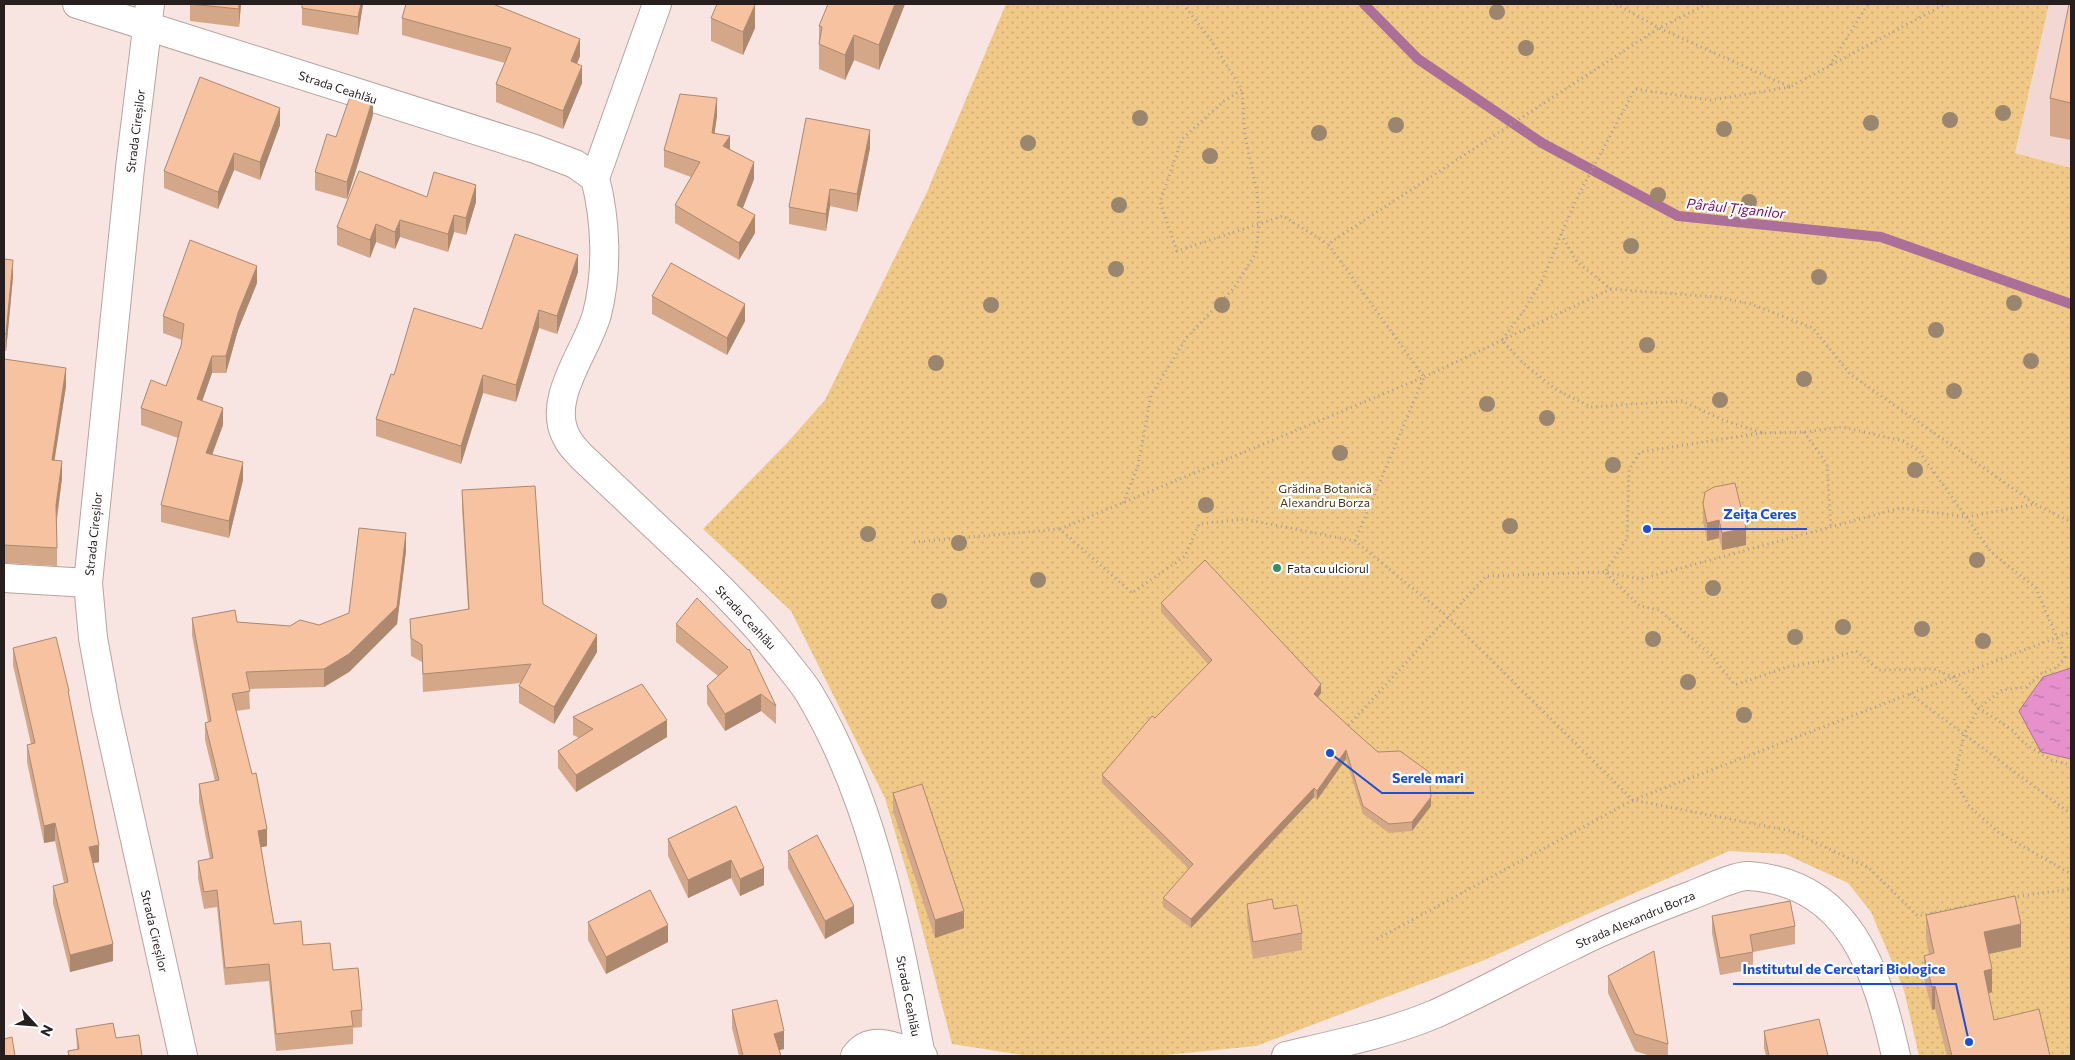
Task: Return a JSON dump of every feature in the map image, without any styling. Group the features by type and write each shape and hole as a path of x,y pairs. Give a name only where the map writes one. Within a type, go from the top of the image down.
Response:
{"street":[{"name":"Strada Ceahlău","path":"77,4 149,15 535,149 575,164 596,178"},
{"name":"Strada Ceahlău","path":"657,4 596,178 604,246 601,291 597,313 589,336 561,403 560,421 567,438 581,456 718,586 766,635 808,692 840,752 865,815 894,922 922,1056"},
{"name":"Strada Cireșilor","path":"149,15 130,168 88,583 93,638 106,709 183,1056"},
{"path":"4,578 88,583"},
{"name":"Strada Alexandru Borza","path":"1286,1056 1379,1034 1435,1014 1575,944 1624,922 1704,890 1747,876 1776,881 1807,892 1830,907 1853,935 1871,968 1886,1010 1896,1056"},
{"name":"Strada Ceahlău","path":"855,1056 860,1050 871,1045 891,1044 922,1056"}],"path":[{"path":"1123,503 1138,466 1151,395 1188,337 1234,288 1256,253 1259,224 1257,192 1245,136 1242,90 1211,40 1183,4"},
{"path":"1617,4 1659,28 1790,87"},
{"path":"1328,244 1659,28 1707,4"},
{"path":"1829,66 1868,4"},
{"path":"1502,340 1523,312 1543,279 1578,196 1635,89 1712,100 1790,87 1946,4"},
{"path":"1242,90 1224,101 1182,139 1160,202 1177,251 1283,216 1328,244 1424,377"},
{"path":"1561,234 1577,262 1611,289"},
{"path":"914,542 1060,529 1424,377 1611,289 1717,297 1751,304 1813,328 1850,374 2035,504 2071,522"},
{"path":"1502,340 1522,362 1555,389 1591,407 1682,401 1723,420 1763,433"},
{"path":"1355,541 1424,377"},
{"path":"1604,572 1628,539 1629,470 1640,452 1763,433 1804,432 1842,427 1903,441 1919,451 1991,552 2036,588 2058,637 2065,658 2058,667 2041,674 2026,687 2002,690 1979,708 1964,734 1954,781 1970,807 1998,832 2071,874"},
{"path":"1804,432 1827,464 1831,527"},
{"path":"1344,730 1486,576 1604,572 1640,579 1900,508 1967,517 2035,504"},
{"path":"1060,529 1132,593 1185,556 1199,524 1244,519 1355,541 1449,618 1633,800 2071,632"},
{"path":"1604,572 1640,606 1659,610 1711,655 1735,685 1787,667 1823,661 1856,651 1879,670 1934,669 1953,677 1979,708 2012,730 2024,744 2051,760 2071,765"},
{"path":"1910,694 2071,814"}],"shaded area":[{"path":"2049,4 2071,4 2071,168 2015,153"}],"green space":[{"name":"Grădina Botanică Alexandru Borza","path":"1006,4 2049,4 2015,153 2071,168 2071,1056 1919,1056 1904,990 1871,912 1848,883 1785,854 1729,851 1482,961 1256,1046 1156,1056 1029,1056 952,1044 912,890 885,798 791,611 703,529 787,443 825,400 927,192"}],"water":[{"path":"2071,668 2071,759 2041,752 2019,711 2043,677"}],"building":[{"path":"190,4 239,4 239,9"},
{"path":"302,4 361,4 358,17 302,8"},
{"path":"406,4 493,4 580,39 571,61 582,66 563,111 496,84 511,48 402,18"},
{"path":"717,4 755,5 743,32 711,18"},
{"path":"828,4 895,4 879,45 854,35 845,55 819,44 822,27 819,26"},
{"path":"2069,4 2071,4 2071,103 2050,98"},
{"path":"200,77 280,108 260,162 234,153 218,192 164,171"},
{"path":"352,91 373,98 347,182 315,172 327,134 336,137"},
{"path":"680,94 717,98 712,133 730,136 723,146 754,162 737,205 755,215 739,243 675,205 700,162 664,150"},
{"path":"806,118 870,130 857,194 830,189 826,214 789,207"},
{"path":"359,171 427,197 434,172 476,185 466,218 454,215 448,234 400,220 395,232 376,224 370,240 337,227"},
{"path":"515,234 578,255 557,316 539,310 516,385 483,375 461,446 376,419 391,374 394,375 414,308 482,329"},
{"path":"190,240 257,266 238,313 226,356 212,356 197,399 223,408 206,453 243,462 229,521 161,505 182,422 141,408 151,380 166,386 181,346 184,324 163,316"},
{"path":"4,259 13,260 6,334 4,333"},
{"path":"671,263 745,304 727,338 652,296"},
{"path":"4,359 66,368 52,460 62,461 56,505 57,548 4,545"},
{"path":"1735,483 1746,528 1722,533 1719,520 1707,523 1703,504 1705,492 1714,487"},
{"path":"535,486 543,604 597,635 554,707 519,686 531,664 423,674 422,645 411,638 410,619 469,609 462,490"},
{"path":"359,528 406,533 397,607 349,654 324,669 246,672 250,691 232,694 252,774 256,773 267,829 258,831 274,924 301,921 303,945 330,943 333,970 358,968 362,1010 351,1011 353,1026 276,1034 269,964 225,968 217,890 204,892 198,861 213,858 199,784 219,780 205,723 211,721 192,618 235,610 237,622 290,626 300,620 319,625 349,613"},
{"path":"1205,560 1321,684 1314,694 1378,752 1400,751 1429,772 1431,797 1412,822 1389,824 1363,806 1346,750 1317,791 1314,788 1191,919 1163,898 1193,864 1102,775 1152,716 1155,718 1212,660 1161,603"},
{"path":"697,598 749,649 776,706 761,694 725,714 707,686 728,667 676,624"},
{"path":"56,637 69,691 99,845 89,847 113,944 70,955 53,886 68,882 55,823 44,826 27,745 35,743 13,648"},
{"path":"642,684 667,720 576,775 558,751 593,729 573,717"},
{"path":"922,784 964,911 935,920 893,793"},
{"path":"736,806 764,868 740,879 731,860 688,880 668,839"},
{"path":"817,835 854,906 825,921 788,851"},
{"path":"650,890 668,925 606,957 588,922"},
{"path":"2015,896 2021,924 1984,932 1992,969 1984,971 1994,1020 2039,1009 2050,1056 1952,1056 1935,986 1932,987 1924,956 1934,953 1926,915"},
{"path":"1272,899 1274,909 1297,905 1302,933 1253,942 1247,904"},
{"path":"1790,901 1795,926 1750,935 1753,952 1720,958 1712,916"},
{"path":"1654,951 1668,1044 1635,1034 1608,976"},
{"path":"777,1000 784,1031 774,1034 781,1056 743,1056 732,1010"},
{"path":"1819,1019 1828,1056 1769,1056 1764,1031"},
{"path":"113,1023 116,1038 139,1035 142,1056 69,1056 68,1051 79,1049 76,1029"},
{"path":"12,1037 15,1056 4,1056 4,1039"}],"waterway":[{"name":"Pârâul Țiganilor","path":"1364,4 1418,59 1542,143 1678,216 1881,237 2071,304"}],"place":[{"name":"Zeița Ceres","path":"1647,529"},
{"name":"Fata cu ulciorul","path":"1277,568"},
{"name":"Serele mari","path":"1330,753"},
{"name":"Institutul de Cercetari Biologice","path":"1969,1042"}]}
